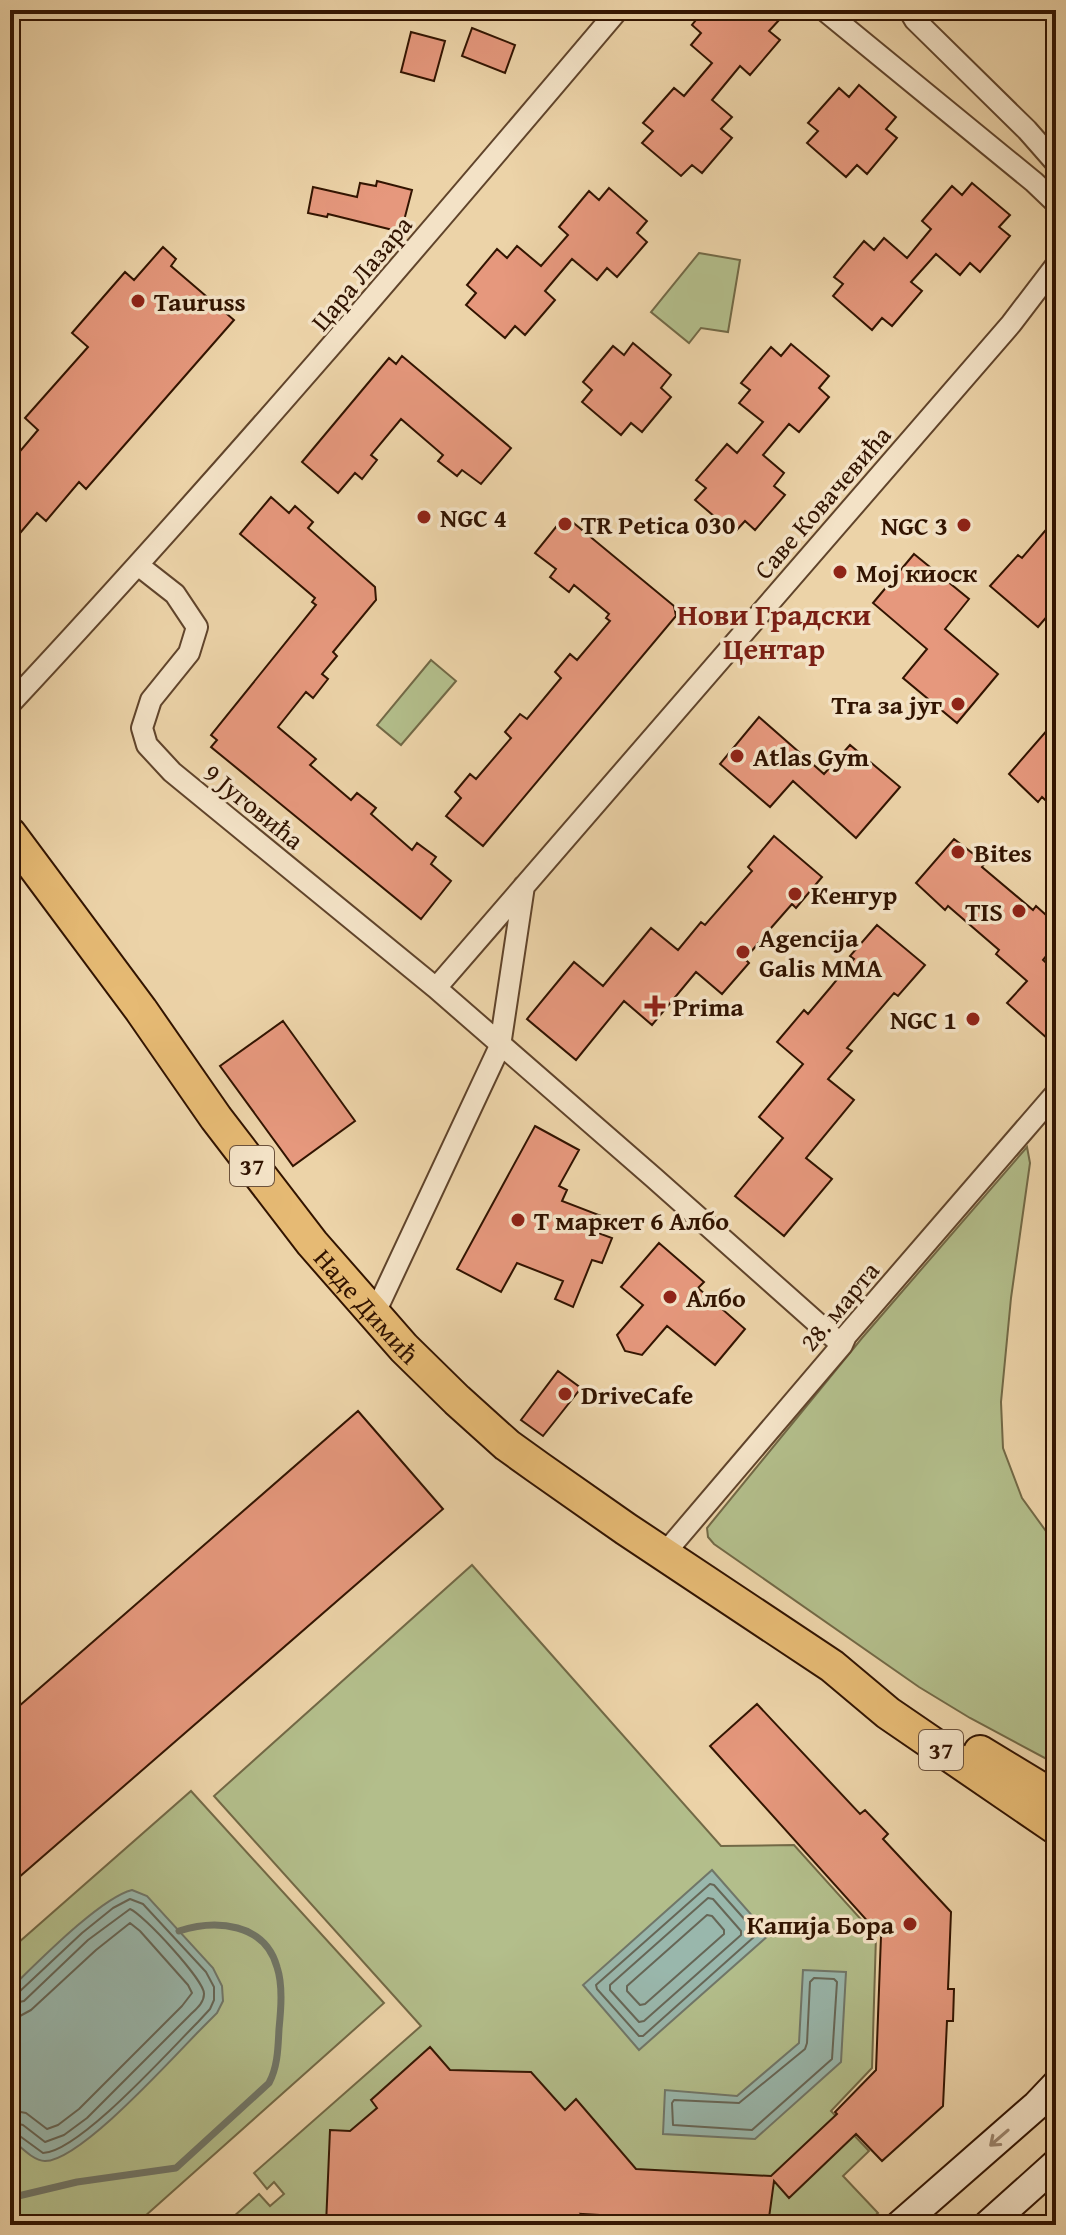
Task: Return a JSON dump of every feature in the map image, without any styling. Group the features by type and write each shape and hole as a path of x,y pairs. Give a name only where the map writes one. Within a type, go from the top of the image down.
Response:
{"main road":[{"name":"Наде Димић","path":"10,834 141,1010 255,1171 374,1315 432,1376 507,1445 570,1491 832,1666"},
{"name":"37","path":"832,1666 901,1700 1056,1798"},
{"name":"37","path":"832,1666 888,1713 1056,1828"}],"street":[{"name":"Цара Лазара","path":"10,704 351,325 618,10"},
{"path":"824,10 1056,203"},
{"path":"909,10 915,20 1027,130 1056,163"},
{"name":"Саве Ковачевића","path":"436,988 1011,324 1056,265"},
{"name":"9 Југовића","path":"138,565 175,594 197,627 189,653 151,700 142,728 147,745 172,772 436,988 842,1345"},
{"path":"374,1315 500,1046 524,886"},
{"name":"28. марта","path":"664,1554 842,1345 846,1336 1056,1093"},
{"path":"900,2225 1056,2085"},
{"path":"988,2225 1056,2164"}],"green space":[{"path":"699,253 740,260 728,332 701,328 689,343 651,312"},
{"path":"431,660 456,681 401,745 377,725"},
{"path":"1027,1147 1030,1163 1011,1298 1001,1402 1003,1448 1022,1498 1056,1545 1056,1764 919,1687 714,1544 708,1537 707,1528 862,1338"},
{"path":"472,1565 721,1846 794,1845 876,1936 872,2068 831,2111 869,2151 843,2176 878,2213 865,2225 224,2225 259,2194 270,2206 284,2194 274,2182 267,2189 254,2173 421,2026 214,1796"},
{"path":"191,1791 384,2003 135,2225 10,2225 10,1950"}],"water":[{"path":"712,1870 769,1935 639,2050 583,1985"},
{"path":"132,1890 147,1896 213,1968 222,1986 223,2001 217,2013 103,2126 61,2156 40,2160 10,2138 10,1989 86,1918"},
{"path":"803,1970 846,1972 841,2062 755,2139 663,2134 665,2090 737,2096 799,2043"}],"building":[{"path":"704,10 770,10 780,19 769,31 780,40 750,75 740,66 712,100 732,117 721,129 732,138 702,173 692,165 681,176 642,143 653,131 643,123 674,88 684,96 712,63 691,45 701,33 692,25"},
{"path":"472,28 515,45 505,73 462,56"},
{"path":"411,32 445,41 434,81 401,72"},
{"path":"859,85 896,117 886,129 897,138 867,174 857,165 846,177 807,143 818,131 808,123 839,88 849,97"},
{"path":"377,181 412,190 401,232 328,214 327,217 308,213 313,187 357,197 360,183 376,186"},
{"path":"972,183 1010,215 999,227 1010,236 980,272 970,263 960,275 936,254 911,282 922,291 892,326 882,318 872,330 833,296 843,284 834,277 864,241 874,250 884,238 907,258 931,229 922,221 952,186 962,195"},
{"path":"609,188 647,221 637,233 647,242 617,277 607,268 597,280 572,259 545,291 555,300 525,335 515,326 505,338 466,305 476,293 467,285 497,249 507,258 517,246 541,266 568,235 559,227 589,191 599,200"},
{"path":"163,247 176,259 171,266 234,320 86,489 79,482 46,521 37,513 10,545 10,463 38,430 25,418 88,347 72,333 125,272 134,280"},
{"path":"633,343 671,375 661,388 671,397 642,432 631,423 621,435 582,402 592,390 583,382 613,346 624,355"},
{"path":"791,344 829,376 819,388 829,397 799,432 789,424 763,455 784,473 774,486 785,495 755,530 745,521 734,533 695,500 706,488 696,480 727,444 737,453 763,422 739,403 750,390 741,383 771,347 781,356"},
{"path":"402,356 511,448 481,484 462,470 457,476 438,461 443,455 401,419 371,455 377,460 362,479 355,473 338,493 302,462 389,358 396,364"},
{"path":"271,497 289,513 295,506 313,522 308,528 375,587 376,600 333,652 337,656 322,674 328,679 313,698 306,692 278,727 316,759 310,765 351,800 357,793 376,808 371,814 412,850 417,843 436,857 431,864 451,881 421,919 211,747 217,740 211,735 316,605 312,602 315,598 240,534"},
{"path":"1056,518 1056,606 1038,627 990,586 1018,555 1022,558"},
{"path":"570,520 674,606 676,616 483,846 446,816 461,798 455,792 470,774 476,779 511,738 505,732 520,714 527,719 561,678 555,672 570,654 577,660 610,621 606,618 609,614 574,585 569,592 550,577 556,569 535,553 560,522"},
{"path":"914,554 969,599 945,629 998,674 957,723 903,678 927,649 873,603"},
{"path":"759,717 824,774 850,745 900,787 856,838 793,781 770,807 720,764"},
{"path":"1056,720 1056,810 1042,797 1038,802 1009,774"},
{"path":"774,836 822,877 796,908 792,904 771,928 745,959 749,963 722,994 696,972 652,1025 624,1001 576,1060 527,1019 574,962 603,986 651,928 678,950 701,922 705,925 752,871 748,867"},
{"path":"954,839 985,863 982,867 1033,910 1036,906 1056,924 1056,944 1043,960 1056,972 1056,1046 1007,1003 1027,981 996,954 999,950 948,906 945,910 916,883"},
{"path":"877,925 925,965 898,996 894,993 847,1048 852,1051 828,1079 854,1100 806,1158 832,1179 784,1236 735,1196 783,1138 759,1117 803,1064 777,1042 804,1010 808,1014 854,959 850,956"},
{"path":"283,1021 355,1121 293,1166 220,1066"},
{"name":"Т маркет 6 Албо","path":"535,1126 579,1150 559,1186 567,1190 562,1201 604,1217 598,1233 612,1238 602,1263 592,1260 573,1307 555,1299 563,1281 517,1263 501,1292 457,1269"},
{"name":"Албо","path":"659,1243 704,1282 698,1288 745,1329 715,1365 667,1326 642,1355 625,1351 617,1335 643,1305 621,1287"},
{"path":"558,1371 581,1388 543,1436 521,1420"},
{"path":"358,1411 443,1509 10,1885 10,1714"},
{"path":"757,1704 860,1814 865,1810 888,1834 883,1839 951,1912 948,1989 954,1989 953,2021 947,2021 943,2106 882,2161 856,2134 789,2198 774,2181 768,2225 581,2214 590,2225 326,2225 330,2130 350,2131 377,2108 371,2100 430,2047 450,2070 531,2072 565,2110 576,2099 636,2169 771,2176 837,2114 835,2112 876,2070 881,1936 710,1746"}],"waterway":[{"path":"10,2196 77,2182 176,2168 269,2083 277,2056 281,1997 279,1974 271,1952 262,1941 237,1928 208,1925 179,1931"}],"place":[{"name":"Tauruss","path":"138,301"},
{"name":"NGC 4","path":"424,517"},
{"name":"TR Petica 030","path":"565,524"},
{"name":"NGC 3","path":"964,525"},
{"name":"Мој киоск","path":"840,572"},
{"name":"Тга за југ","path":"958,704"},
{"name":"Atlas Gym","path":"737,756"},
{"name":"Bites","path":"958,852"},
{"name":"Кенгур","path":"795,894"},
{"name":"TIS","path":"1019,911"},
{"name":"Agencija Galis MMA","path":"743,952"},
{"name":"Prima","path":"655,1006"},
{"name":"NGC 1","path":"973,1019"},
{"name":"Т маркет 6 Албо","path":"518,1220"},
{"name":"Албо","path":"670,1297"},
{"name":"DriveCafe","path":"565,1394"},
{"name":"Капија Бора","path":"910,1924"}],"district":[{"name":"Нови Градски Центар","path":"774,631"}]}
